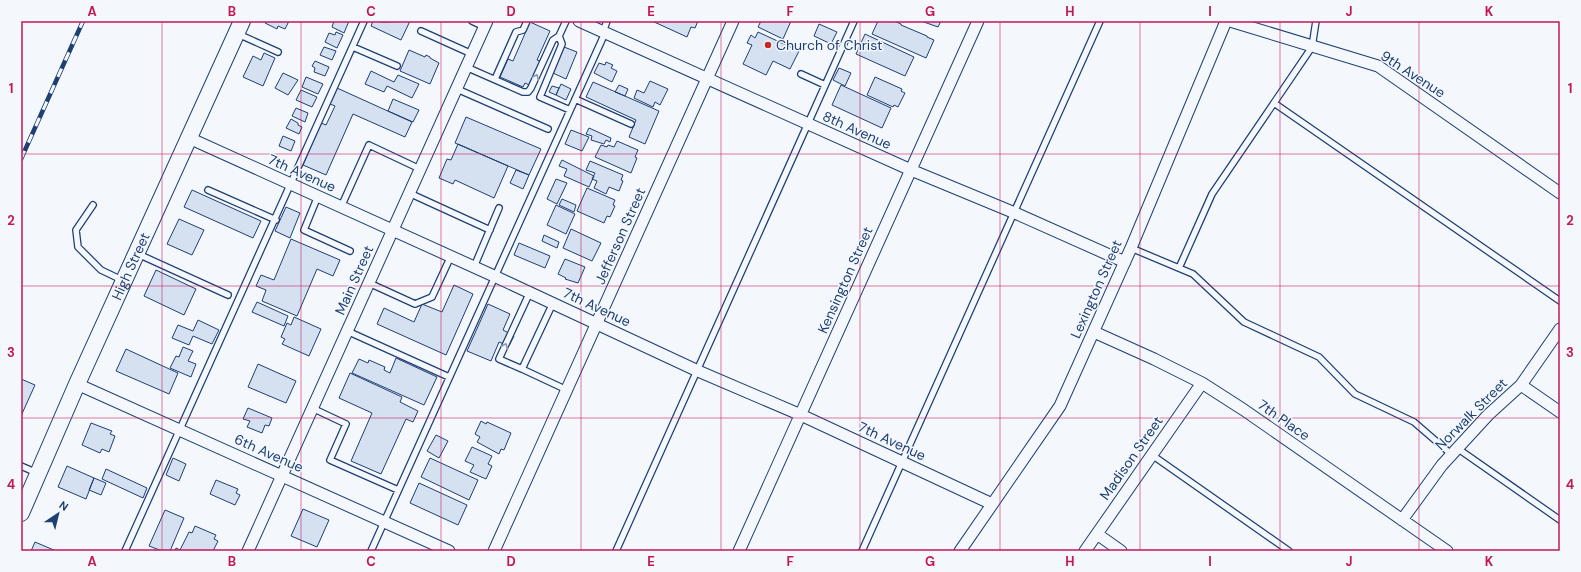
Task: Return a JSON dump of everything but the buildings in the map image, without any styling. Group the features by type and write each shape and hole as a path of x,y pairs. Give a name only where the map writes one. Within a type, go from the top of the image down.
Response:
{"main road":[{"name":"High Street","path":"21,513 77,384 240,27"}],"street":[{"name":"8th Avenue","path":"579,21 911,170 1015,213 1125,262"},
{"name":"Jefferson Street","path":"494,551 733,21"},
{"name":"Kensington Street","path":"739,551 978,21"},
{"name":"Lexington Street","path":"960,551 1060,406 1125,262 1226,21"},
{"name":"9th Avenue","path":"1230,21 1378,66 1560,193"},
{"name":"Main Street","path":"248,551 486,24"},
{"name":"7th Avenue","path":"189,138 553,302 698,371 801,415 992,504"},
{"name":"Norwalk Street","path":"1402,520 1454,451 1488,415 1522,385 1560,329"},
{"name":"7th Place","path":"1094,332 1154,359 1202,383 1244,410 1447,551"},
{"name":"Madison Street","path":"1085,551 1202,383"},
{"name":"6th Avenue","path":"77,384 449,551"},
{"path":"1522,385 1560,412"},
{"path":"1097,534 1121,551"}],"lane":[{"path":"125,551 276,220 364,21"},
{"path":"472,21 486,24"},
{"path":"495,79 516,32 523,30 527,21"},
{"path":"466,67 523,92 529,91 552,40 559,36 566,21"},
{"path":"371,551 575,99 608,21"},
{"path":"616,551 854,21"},
{"path":"862,551 1100,21"},
{"path":"1179,268 1212,194 1312,47 1316,21"},
{"path":"240,27 278,52"},
{"path":"421,31 472,54"},
{"path":"559,36 562,44 540,97 570,110"},
{"path":"353,47 397,66"},
{"path":"801,74 825,85"},
{"path":"457,88 548,129"},
{"path":"575,99 631,124"},
{"path":"1274,103 1560,301"},
{"path":"341,207 369,145 420,169"},
{"path":"208,190 276,220"},
{"path":"409,193 490,230"},
{"path":"318,196 304,230 350,251"},
{"path":"93,205 76,230 78,247 101,270 124,281"},
{"path":"474,267 499,208"},
{"path":"1131,248 1193,274 1244,322 1319,357 1355,394 1414,422 1454,451 1560,520"},
{"path":"137,253 228,295"},
{"path":"369,283 415,304 432,297 451,256"},
{"path":"530,292 499,359 567,390"},
{"path":"522,369 553,302"},
{"path":"347,331 449,377"},
{"path":"312,408 346,424 330,460 398,490"},
{"path":"1152,455 1289,551"},
{"path":"21,466 39,474"}],"railway":[{"path":"21,159 83,21"}],"place":[{"name":"Church of Christ","path":"768,45"}]}
